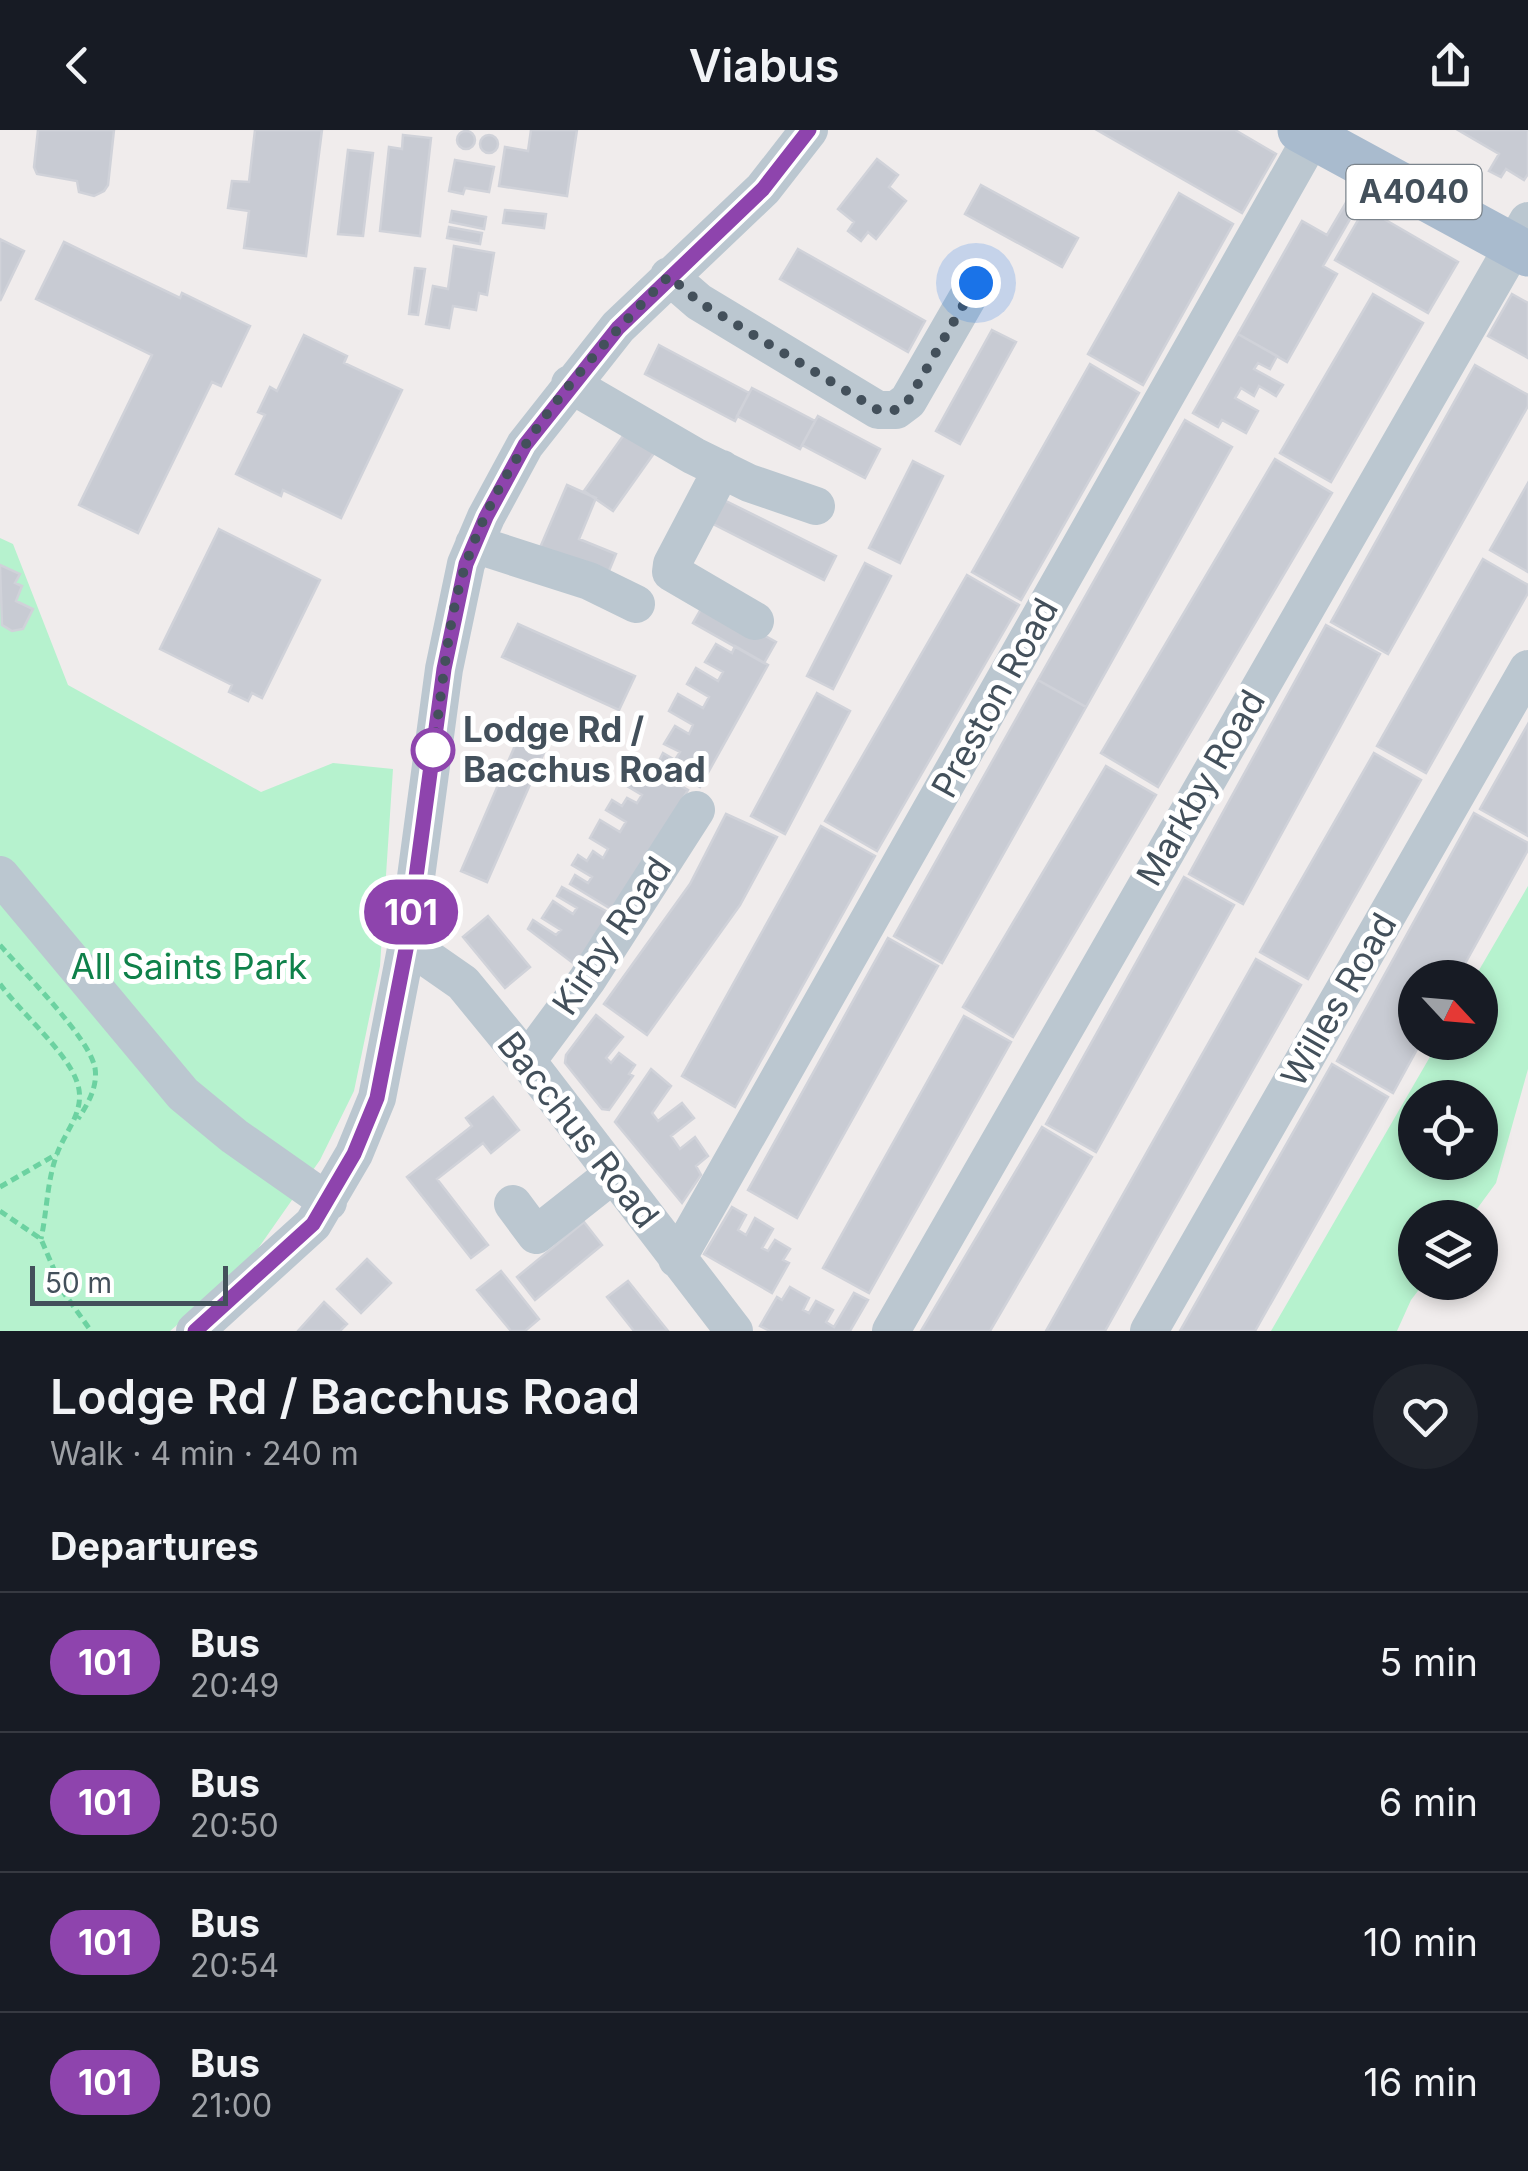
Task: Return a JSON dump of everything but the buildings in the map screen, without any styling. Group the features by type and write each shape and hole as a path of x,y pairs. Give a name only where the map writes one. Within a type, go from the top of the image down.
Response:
{"main road":[{"name":"A4040","path":"1306,133 1523,240"}],"street":[{"path":"195,1331 313,1224 354,1154 377,1098 407,944 444,669 466,564 474,544 525,445 570,384 669,276 763,189 809,130"},
{"name":"Preston Road","path":"678,1259 1306,133"},
{"name":"Markby Road","path":"891,1331 1523,240"},
{"path":"669,276 699,302 878,410 896,410 908,401 975,282"},
{"path":"570,384 722,470 816,506"},
{"path":"722,470 671,572 755,622"},
{"path":"474,544 589,581 636,604"},
{"name":"Willes Road","path":"1149,1331 1528,669"},
{"name":"Kirby Road","path":"527,1060 587,980 696,810"},
{"path":"0,875 183,1094 234,1136 328,1202"},
{"name":"Bacchus Road","path":"407,944 462,983 527,1060 734,1331"},
{"path":"513,1204 536,1236 612,1174"}],"path":[{"path":"0,944 89,1049 96,1072 91,1099 57,1154 41,1238 64,1293 91,1331"},
{"path":"0,984 78,1082 74,1124"},
{"path":"0,1187 57,1154"},
{"path":"0,1211 41,1238"}],"green space":[{"name":"All Saints Park","path":"0,538 13,544 68,685 261,792 333,763 393,769 380,966 354,1091 320,1160 245,1267 170,1331 0,1331"},
{"path":"1528,886 1528,1069 1498,1176 1498,1080 1417,1080 1428,1060 1498,1060 1498,960 1485,960"},
{"path":"1398,1112 1398,1180 1497,1180 1484,1200 1398,1200 1398,1300 1411,1300 1397,1331 1271,1331"}],"bus line":[{"name":"101","path":"195,1331 313,1224 354,1154 377,1098 407,944 444,669 466,564 486,517 525,445 570,384 669,276 763,189 809,130"}],"place":[{"name":"Lodge Rd / Bacchus Road","path":"433,750"}],"route":[{"path":"433,750 444,669 466,564 486,517 525,445 570,384 669,276 699,302 878,410 896,410 908,401 976,283"}]}
